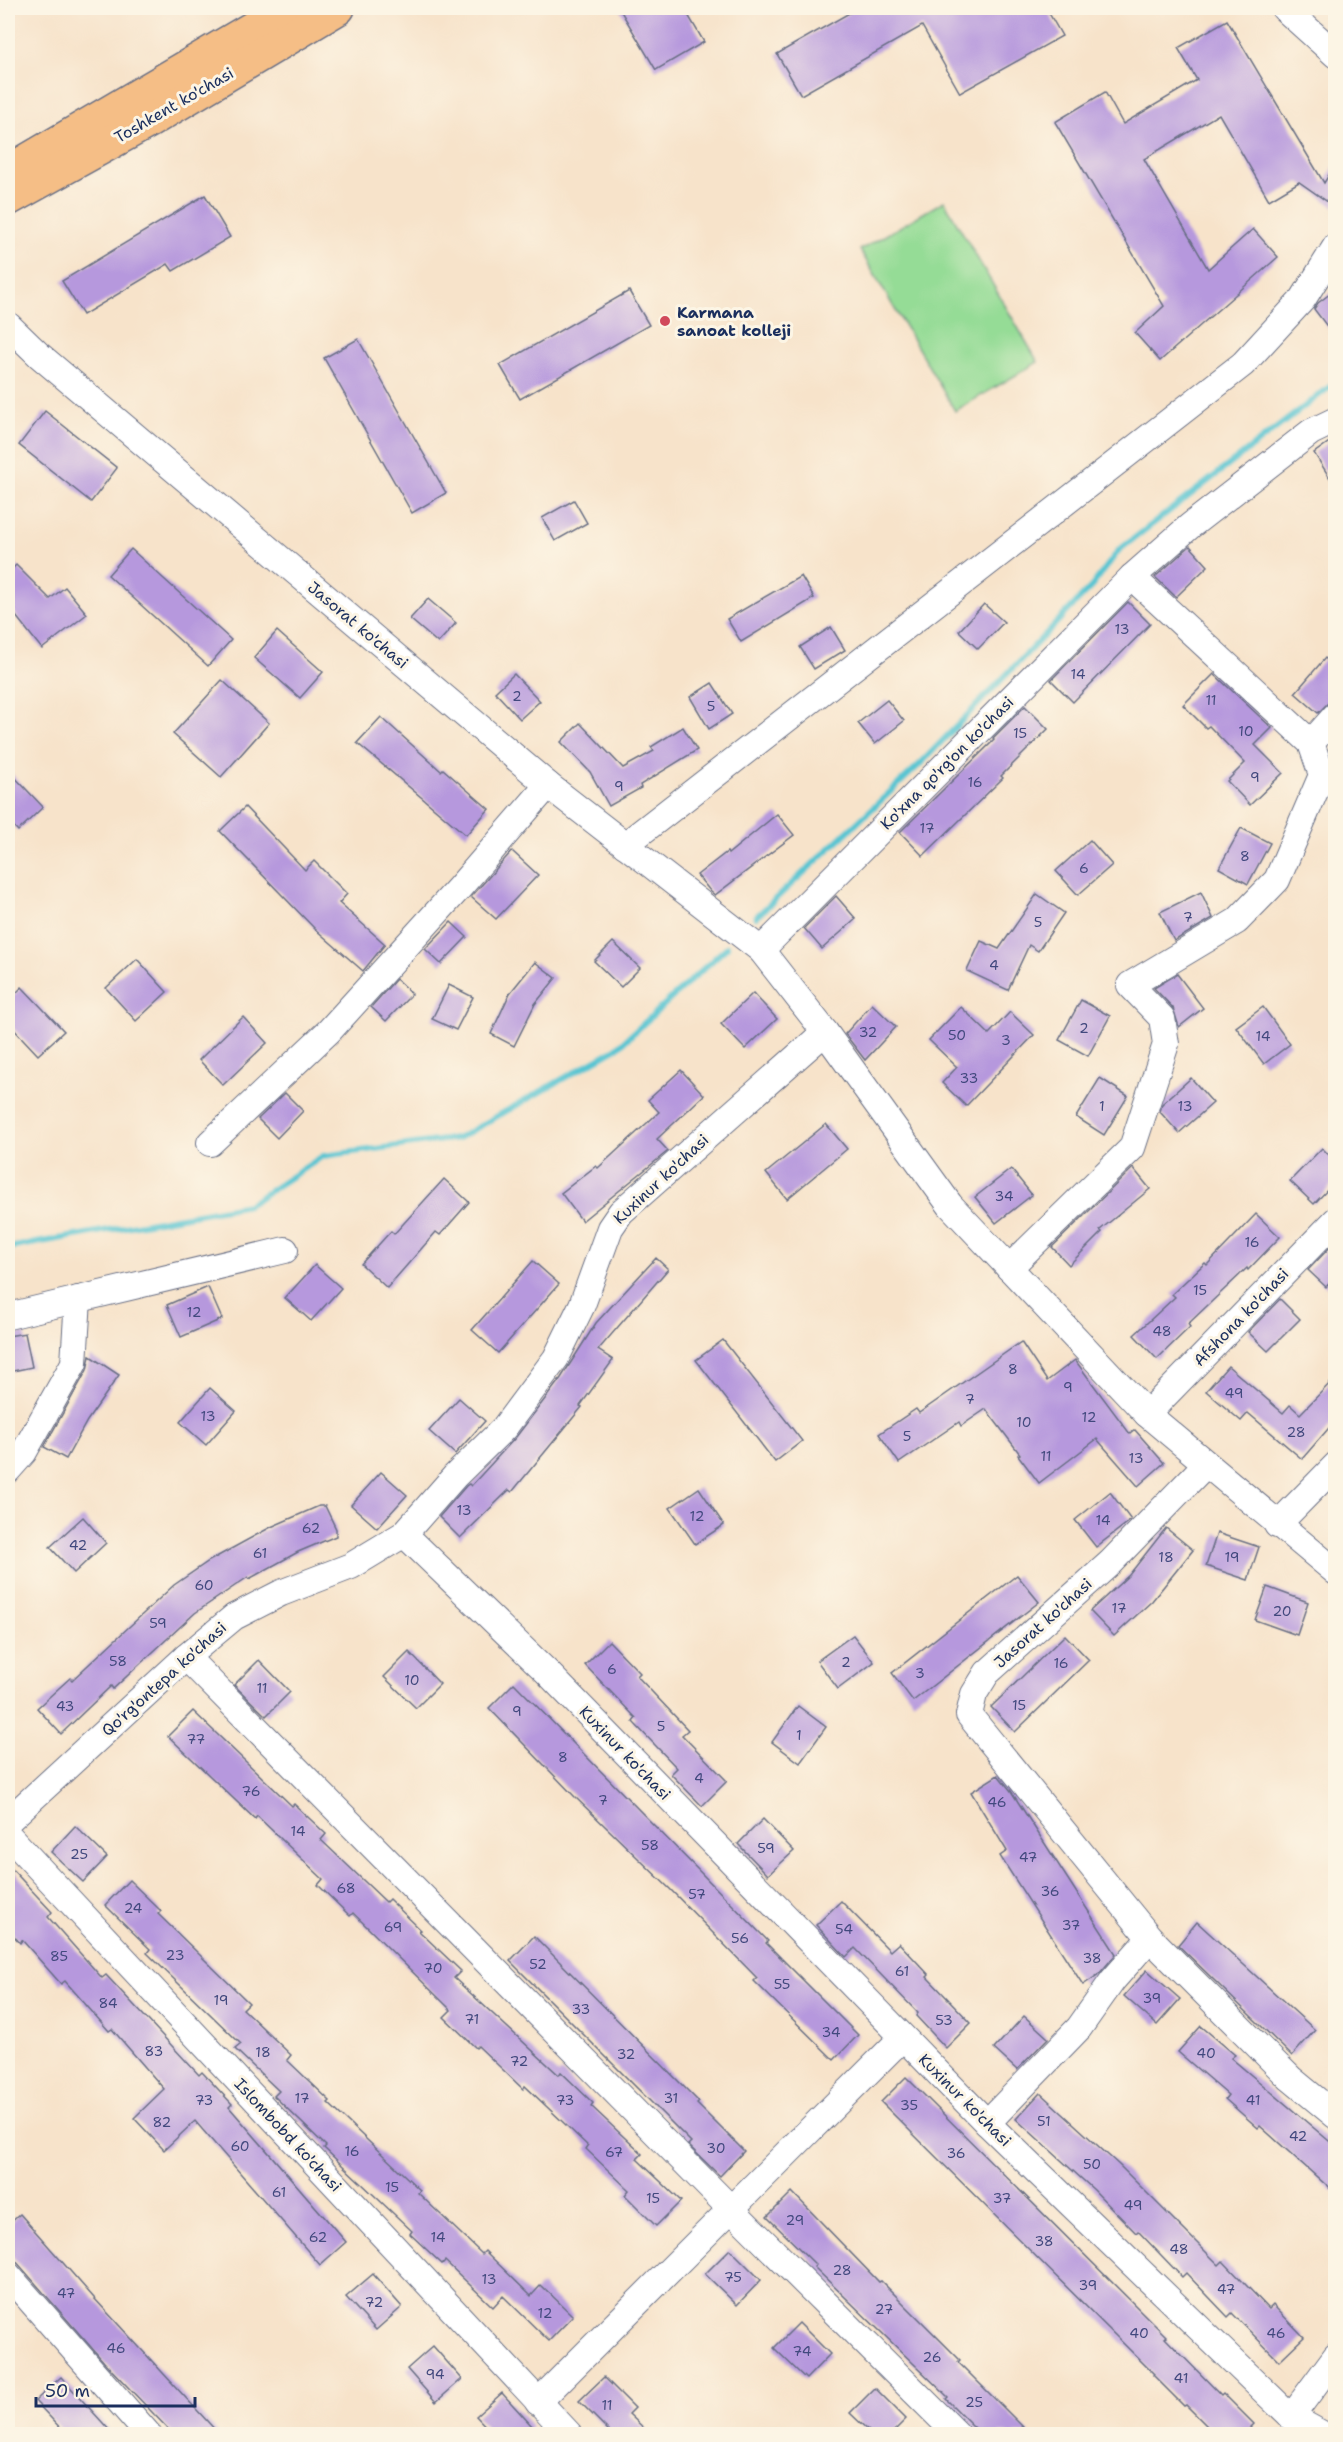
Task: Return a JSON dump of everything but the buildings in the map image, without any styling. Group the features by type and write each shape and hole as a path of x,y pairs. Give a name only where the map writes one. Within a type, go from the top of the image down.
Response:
{"highway":[{"name":"Toshkent ko'chasi","path":"8,172 287,8"},
{"name":"Toshkent ko'chasi","path":"8,199 149,121 338,8"}],"street":[{"path":"1284,8 1335,55"},
{"path":"625,845 1243,364 1303,299 1335,246"},
{"name":"Jasorat ko'chasi","path":"8,325 39,355 548,785 761,950 825,1032 950,1205 1147,1414 1335,1572"},
{"name":"Ko'xna qo'rg'on ko'chasi","path":"761,950 1132,577 1190,526 1311,432 1335,420"},
{"path":"1009,1268 1132,1148 1166,1044 1162,1018 1131,985 1237,921 1277,880 1322,775 1311,743 1132,577"},
{"path":"1311,743 1335,715"},
{"path":"210,1143 329,1031 459,888 548,785"},
{"name":"Kuxinur ko'chasi","path":"825,1032 621,1212 610,1228 582,1305 556,1358 504,1428 455,1476 404,1534 547,1672 987,2123 1291,2417 1322,2434"},
{"name":"Afshona ko'chasi","path":"1147,1414 1335,1220"},
{"path":"8,1316 285,1250"},
{"path":"8,1470 24,1452 74,1363 78,1299"},
{"name":"Jasorat ko'chasi","path":"1206,1464 1110,1563 987,1673 974,1694 969,1715 1150,1938 1290,2078 1335,2116"},
{"path":"1277,1525 1335,1465"},
{"name":"Qo'rg'ontepa ko'chasi","path":"8,1821 186,1657 234,1617 281,1593 351,1566 404,1534"},
{"path":"186,1657 731,2209 957,2434"},
{"name":"Islombobd ko'chasi","path":"8,1835 568,2434"},
{"path":"987,2123 1079,2028 1113,1980 1150,1938"},
{"path":"538,2402 902,2038"},
{"path":"8,2275 148,2434"},
{"path":"1291,2417 1335,2356"}],"green space":[{"path":"944,201 1038,362 955,411 860,250"}],"waterway":[{"path":"756,917 919,765 1092,586 1119,550 1336,382"},
{"path":"8,1248 248,1205 323,1156 459,1138 617,1048 727,947"}],"place":[{"name":"Karmana sanoat kolleji","path":"665,321"}]}
